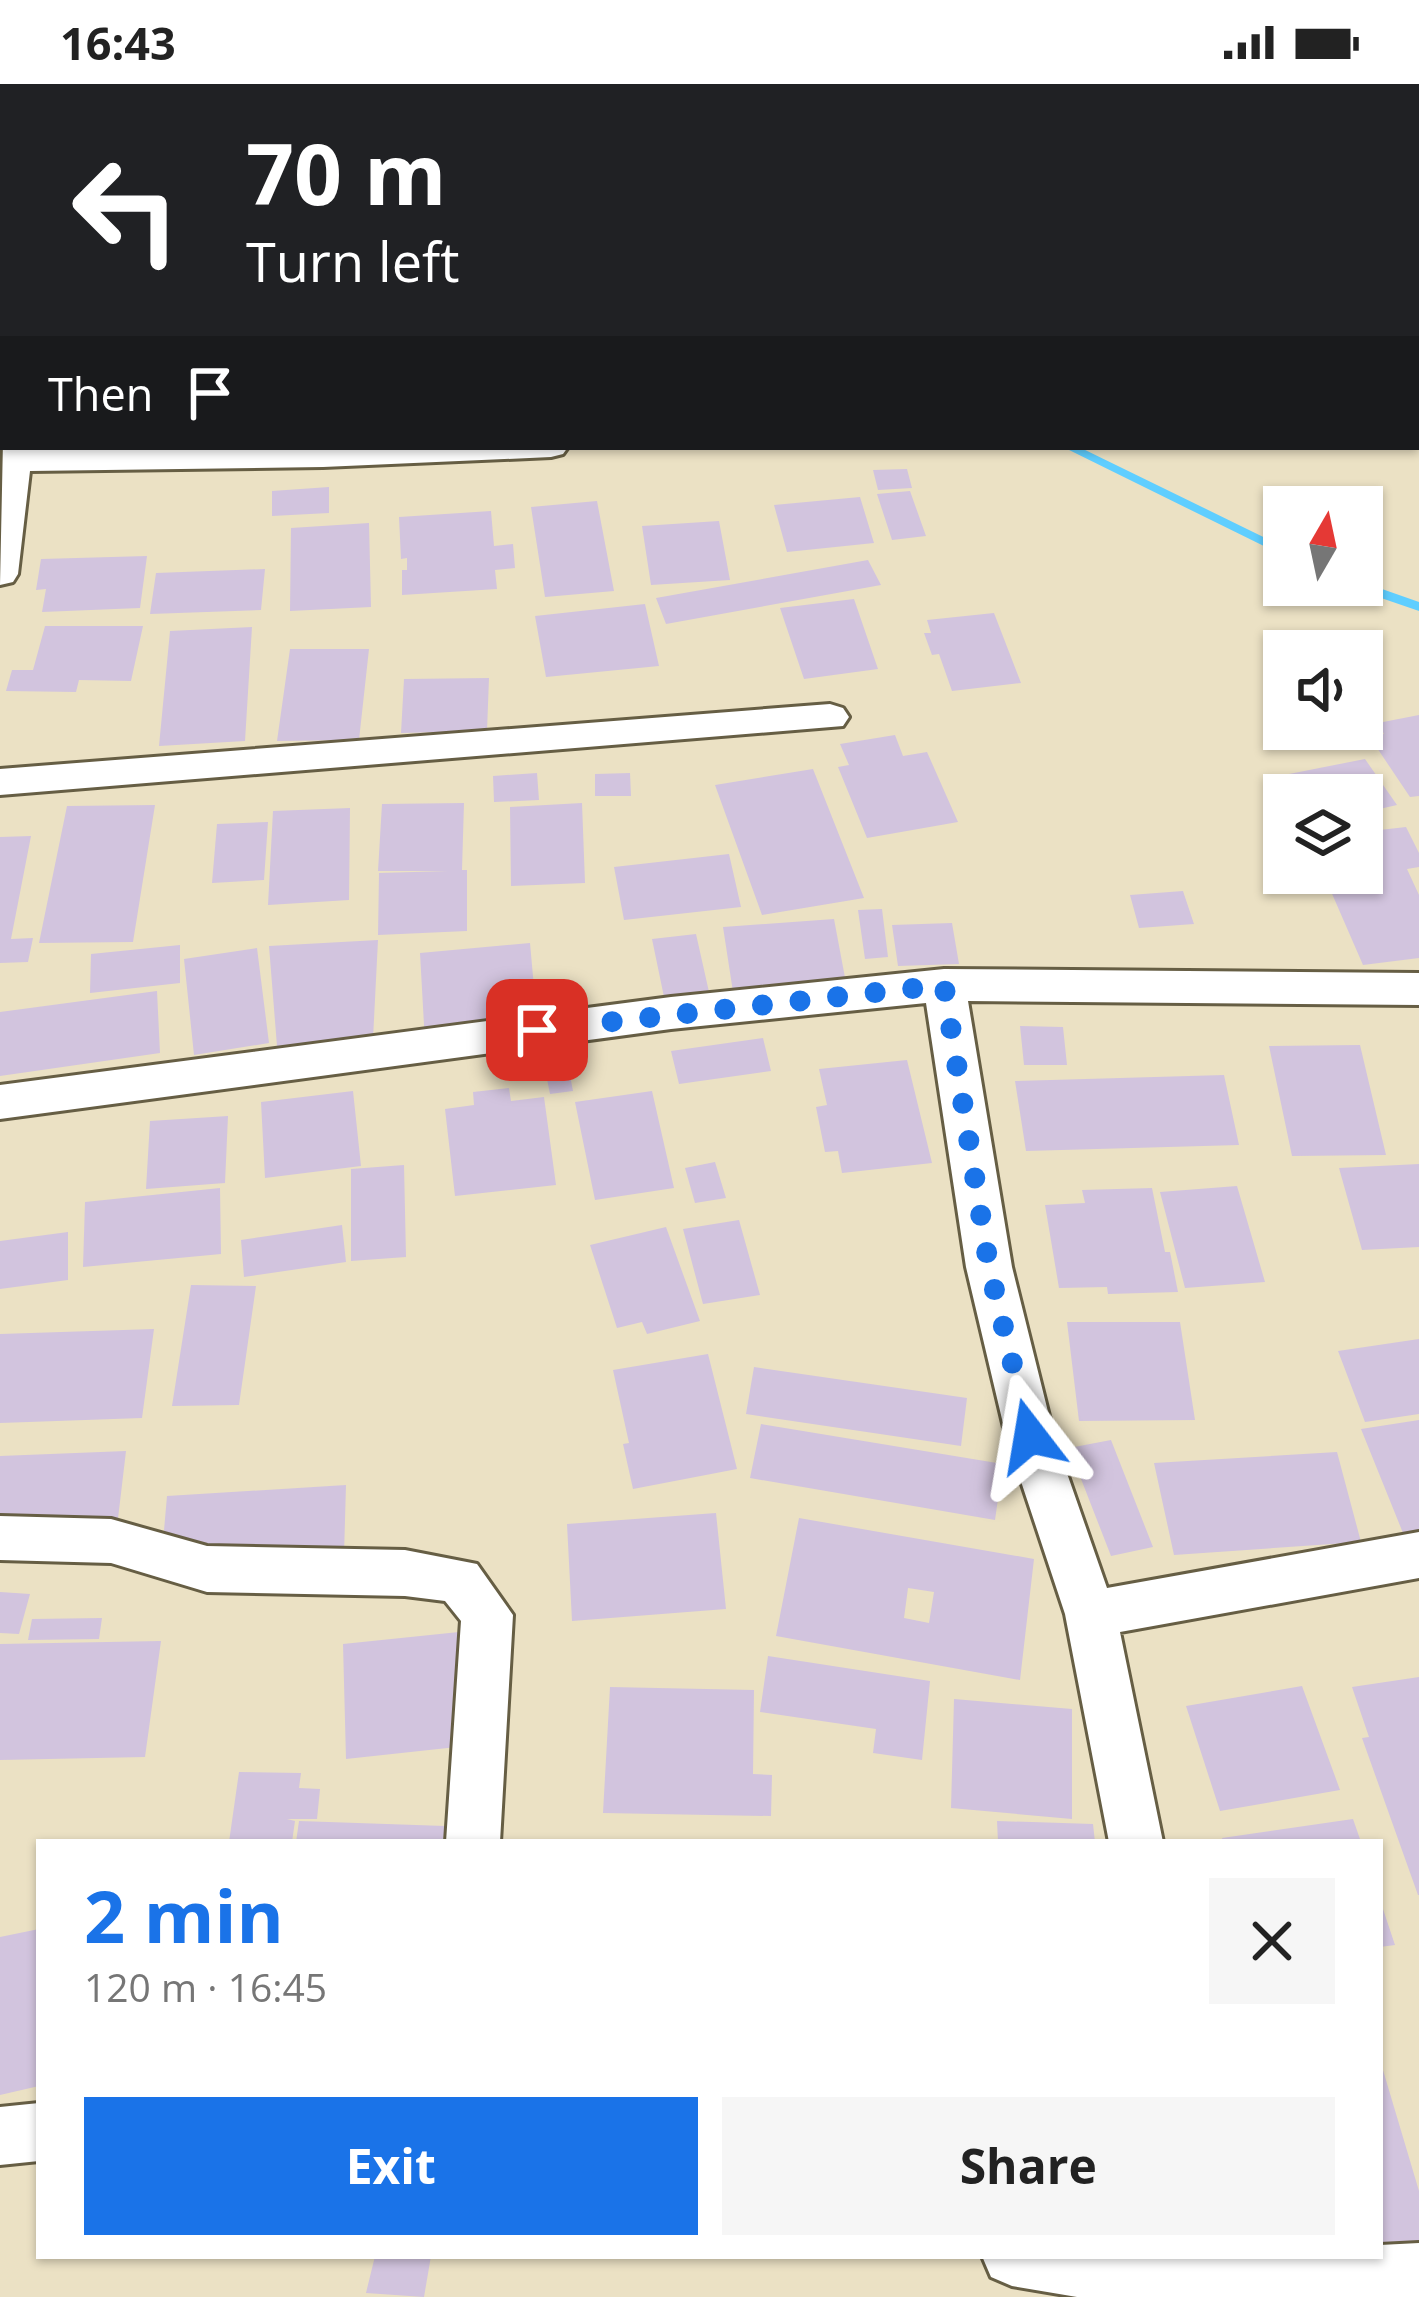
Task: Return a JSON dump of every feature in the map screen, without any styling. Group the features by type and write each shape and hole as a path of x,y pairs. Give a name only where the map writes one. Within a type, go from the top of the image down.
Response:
{"street":[{"path":"0,574 11,456 323,458 489,450"},
{"path":"0,784 830,717"},
{"path":"944,985 989,1267 1030,1436 1090,1615 1135,1839"},
{"path":"0,1102 671,1012 944,985 1419,989"},
{"path":"0,1538 111,1541 207,1569 405,1573 459,1580 488,1615 473,1839"},
{"path":"1090,1615 1419,1556"},
{"path":"0,2136 36,2132"},
{"path":"1047,2259 1200,2272 1419,2272"}],"building":[{"path":"907,469 912,488 878,490 873,470"},
{"path":"329,487 329,513 272,516 272,491"},
{"path":"910,491 926,536 892,540 877,494"},
{"path":"860,497 874,543 787,552 774,505"},
{"path":"597,501 614,591 545,597 531,507"},
{"path":"491,511 494,546 513,544 515,568 495,570 497,589 402,595 407,558 401,559 399,517"},
{"path":"719,521 730,580 651,585 642,526"},
{"path":"369,523 371,607 290,611 291,528"},
{"path":"147,556 140,608 42,612 46,589 36,590 41,559"},
{"path":"868,560 881,585 666,624 656,598"},
{"path":"265,569 261,610 150,614 156,573"},
{"path":"854,599 878,669 804,679 780,608"},
{"path":"645,604 659,666 546,677 535,616"},
{"path":"994,613 1021,683 952,691 939,654 932,655 924,633 931,633 927,620"},
{"path":"45,626 143,626 131,681 79,680 76,692 6,691 12,670 33,670"},
{"path":"252,627 245,741 159,746 170,631"},
{"path":"290,649 369,649 359,740 277,741"},
{"path":"489,678 487,731 401,733 404,679"},
{"path":"1419,715 1419,796 1410,797 1378,750 1383,750 1383,722"},
{"path":"895,735 903,756 927,752 958,822 867,838 838,767 849,765 840,744"},
{"path":"1365,759 1375,774 1289,774"},
{"path":"813,769 864,898 762,915 715,785"},
{"path":"537,773 539,800 494,802 493,776"},
{"path":"630,773 631,796 595,796 595,774"},
{"path":"1383,785 1397,805 1383,808"},
{"path":"464,803 467,931 378,935 379,873 448,871 378,871 382,804"},
{"path":"582,803 585,883 511,886 510,807"},
{"path":"155,805 133,942 39,943 67,806"},
{"path":"350,808 349,900 268,905 273,811"},
{"path":"268,822 264,880 212,883 217,824"},
{"path":"1406,827 1419,853 1419,867 1407,869 1419,895 1419,958 1363,965 1332,894 1383,894 1383,830"},
{"path":"31,836 11,939 33,938 28,962 0,963 0,837"},
{"path":"729,854 741,907 624,920 614,867"},
{"path":"1183,891 1194,924 1139,928 1130,895"},
{"path":"882,909 888,957 865,959 858,910"},
{"path":"834,919 846,983 733,992 723,927"},
{"path":"952,923 959,964 898,966 892,925"},
{"path":"696,934 709,992 664,997 652,939"},
{"path":"378,940 373,1039 277,1046 269,946"},
{"path":"530,943 538,1032 425,1043 420,953"},
{"path":"180,945 180,983 90,993 91,954"},
{"path":"257,948 269,1043 194,1055 184,959"},
{"path":"157,991 160,1053 0,1076 0,1012"},
{"path":"1020,1026 1063,1027 1067,1065 1024,1065"},
{"path":"763,1038 771,1071 679,1084 671,1051"},
{"path":"1360,1045 1386,1155 1292,1156 1269,1046"},
{"path":"907,1060 932,1163 842,1173 838,1151 825,1152 816,1107 827,1105 819,1069"},
{"path":"568,1065 573,1091 550,1094 545,1069"},
{"path":"1224,1075 1239,1145 1026,1151 1015,1081"},
{"path":"509,1088 511,1101 544,1097 556,1185 455,1196 445,1109 474,1105 473,1092"},
{"path":"353,1091 361,1166 265,1178 261,1102"},
{"path":"652,1091 674,1188 595,1200 575,1102"},
{"path":"228,1116 225,1183 146,1189 150,1121"},
{"path":"715,1162 726,1198 695,1203 685,1168"},
{"path":"1419,1164 1419,1247 1362,1250 1339,1168"},
{"path":"404,1165 406,1257 351,1261 351,1169"},
{"path":"1237,1186 1265,1282 1185,1288 1160,1192"},
{"path":"220,1188 221,1254 83,1267 85,1202"},
{"path":"1152,1188 1178,1292 1108,1294 1107,1287 1059,1288 1045,1205 1085,1203 1082,1190"},
{"path":"739,1220 760,1295 703,1304 683,1229"},
{"path":"342,1225 346,1262 244,1277 241,1240"},
{"path":"666,1227 700,1321 647,1334 642,1322 617,1328 590,1245"},
{"path":"68,1232 68,1280 0,1289 0,1241"},
{"path":"191,1285 256,1286 239,1405 172,1406"},
{"path":"1067,1322 1180,1322 1195,1420 1079,1421"},
{"path":"154,1329 142,1418 0,1423 0,1334"},
{"path":"1419,1339 1419,1414 1365,1422 1338,1351"},
{"path":"708,1354 737,1469 633,1489 623,1444 629,1443 613,1370"},
{"path":"754,1367 967,1398 961,1446 746,1414"},
{"path":"1419,1420 1419,1531 1403,1533 1361,1429"},
{"path":"761,1424 1003,1464 995,1520 750,1478"},
{"path":"1111,1440 1153,1547 1111,1556 1069,1448"},
{"path":"126,1451 115,1544 0,1522 0,1456"},
{"path":"1337,1452 1361,1542 1174,1555 1154,1463"},
{"path":"346,1485 344,1555 161,1565 167,1496"},
{"path":"716,1513 726,1609 572,1621 567,1524"},
{"path":"799,1518 1034,1559 1020,1680 776,1636","holes":["908,1588 934,1592 929,1623 904,1618"]},
{"path":"0,1592 30,1594 19,1634 0,1633"},
{"path":"102,1618 99,1639 28,1640 32,1619"},
{"path":"459,1632 466,1746 346,1759 343,1644"},
{"path":"161,1641 145,1757 0,1760 0,1644"},
{"path":"768,1656 930,1681 922,1760 873,1753 876,1729 760,1712"},
{"path":"1419,1677 1418,1895 1362,1738 1369,1737 1352,1687"},
{"path":"1302,1686 1340,1790 1220,1811 1186,1706"},
{"path":"610,1687 754,1690 753,1774 772,1775 771,1816 603,1813"},
{"path":"954,1699 1072,1709 1072,1819 951,1808"},
{"path":"239,1772 301,1773 299,1788 320,1789 317,1819 287,1819 295,1821 292,1839 229,1839"},
{"path":"1353,1819 1360,1839 1222,1839"},
{"path":"299,1821 445,1826 443,1839 296,1839"},
{"path":"997,1821 1093,1824 1095,1839 998,1839"},
{"path":"1383,1909 1395,1945 1383,1947"},
{"path":"36,1930 36,2087 0,2095 0,1937"},
{"path":"1383,2070 1419,2191 1419,2271 1322,2259 1383,2259"},
{"path":"374,2259 430,2259 424,2297 366,2293"}],"waterway":[{"path":"1075,450 1263,542"},
{"path":"1383,594 1419,607"}],"route":[{"path":"537,1030 944,985 989,1267 1030,1436"}]}
